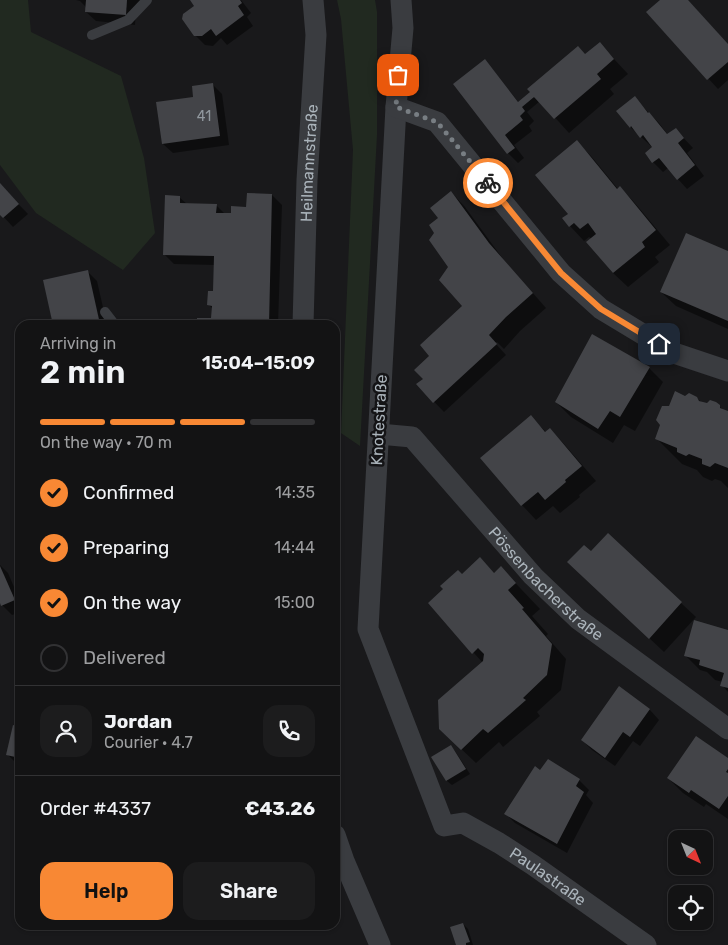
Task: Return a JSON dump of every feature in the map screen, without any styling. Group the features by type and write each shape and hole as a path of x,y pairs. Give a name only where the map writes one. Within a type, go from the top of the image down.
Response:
{"street":[{"name":"Heilmannstraße","path":"303,320 307,180 316,35 313,0"},
{"name":"Knotestraße","path":"401,0 402,28 396,107 368,629 444,826"},
{"path":"396,107 437,122 561,273 601,309 674,353 728,371"},
{"name":"Pössenbacherstraße","path":"379,434 412,437 533,576 578,619 728,728"},
{"name":"Paulastraße","path":"444,826 463,823 499,843 646,945"},
{"path":"340,849 380,945"}],"lane":[{"path":"92,35 128,20 148,0"},
{"path":"105,312 111,320"}],"shaded area":[{"path":"0,0 28,0 31,32 121,76 144,158 155,233 123,270 36,213 0,165"},
{"path":"337,0 375,0 377,12 377,135 360,446 341,433 353,150 341,19"}],"building":[{"path":"86,0 127,0 126,15 85,12"},
{"path":"190,0 240,0 242,3 238,6 244,15 216,36 211,29 202,36 194,36 182,19 183,14 194,6"},
{"path":"660,0 688,0 728,44 728,62 707,80 646,12"},
{"path":"600,42 614,59 597,74 601,79 554,119 534,97 522,107 525,111 520,116 523,120 505,135 515,148 507,154 453,84 485,59 518,102 530,92 527,89 578,46 585,54"},
{"path":"213,83 220,136 162,144 156,102 193,97 192,86"},
{"path":"635,96 667,134 676,128 684,138 678,143 695,165 677,180 659,158 652,163 645,153 652,147 643,135 640,138 631,126 630,128 616,111"},
{"path":"577,140 617,189 620,186 656,230 642,242 645,247 613,273 586,242 596,234 588,223 580,229 574,223 569,227 562,218 568,214 535,175"},
{"path":"0,183 19,204 3,218 0,215"},
{"path":"451,191 489,243 533,293 489,335 497,344 433,403 416,384 423,379 414,370 429,356 420,345 462,306 439,280 448,267 429,240 434,233 429,225 438,218 430,208"},
{"path":"247,193 272,194 269,320 197,320 197,318 211,318 212,306 207,305 208,291 213,291 214,256 163,255 165,195 180,196 180,203 217,204 216,213 231,213 231,206 246,207"},
{"path":"686,233 728,251 728,321 660,292"},
{"path":"88,270 99,320 52,320 43,280"},
{"path":"592,334 650,367 620,417 610,411 598,429 555,402"},
{"path":"675,391 685,396 689,393 697,397 699,401 707,403 710,400 716,402 720,405 720,408 728,411 728,468 715,463 710,467 702,464 702,459 689,454 686,456 677,452 677,448 655,439 660,425 656,420 662,406 669,406"},
{"path":"531,415 545,432 550,428 582,466 545,500 538,492 521,506 480,458"},
{"path":"608,533 682,602 649,639 567,562 584,545 591,551"},
{"path":"480,557 494,573 501,566 516,583 508,590 552,644 547,675 523,698 526,700 488,733 483,729 461,750 439,729 438,700 483,661 484,654 478,648 472,654 428,603 443,589 440,586 458,570 462,574"},
{"path":"0,566 15,600 1,606 0,603"},
{"path":"694,620 728,630 728,688 720,686 724,673 699,665 700,660 684,656"},
{"path":"619,686 650,709 630,737 623,732 605,758 581,740"},
{"path":"13,725 15,726 15,757 6,755"},
{"path":"696,736 728,758 728,769 726,772 728,773 728,796 719,809 691,790 689,793 667,778"},
{"path":"451,745 466,769 446,781 431,757"},
{"path":"548,759 580,779 576,786 584,792 557,844 504,814 535,766 540,770"},
{"path":"463,923 470,942 466,943 466,945 456,945 450,927"}],"way so far":[{"path":"398,75 396,107 437,122 488,183"}],"route":[{"path":"488,183 561,273 601,309 659,344"}]}
